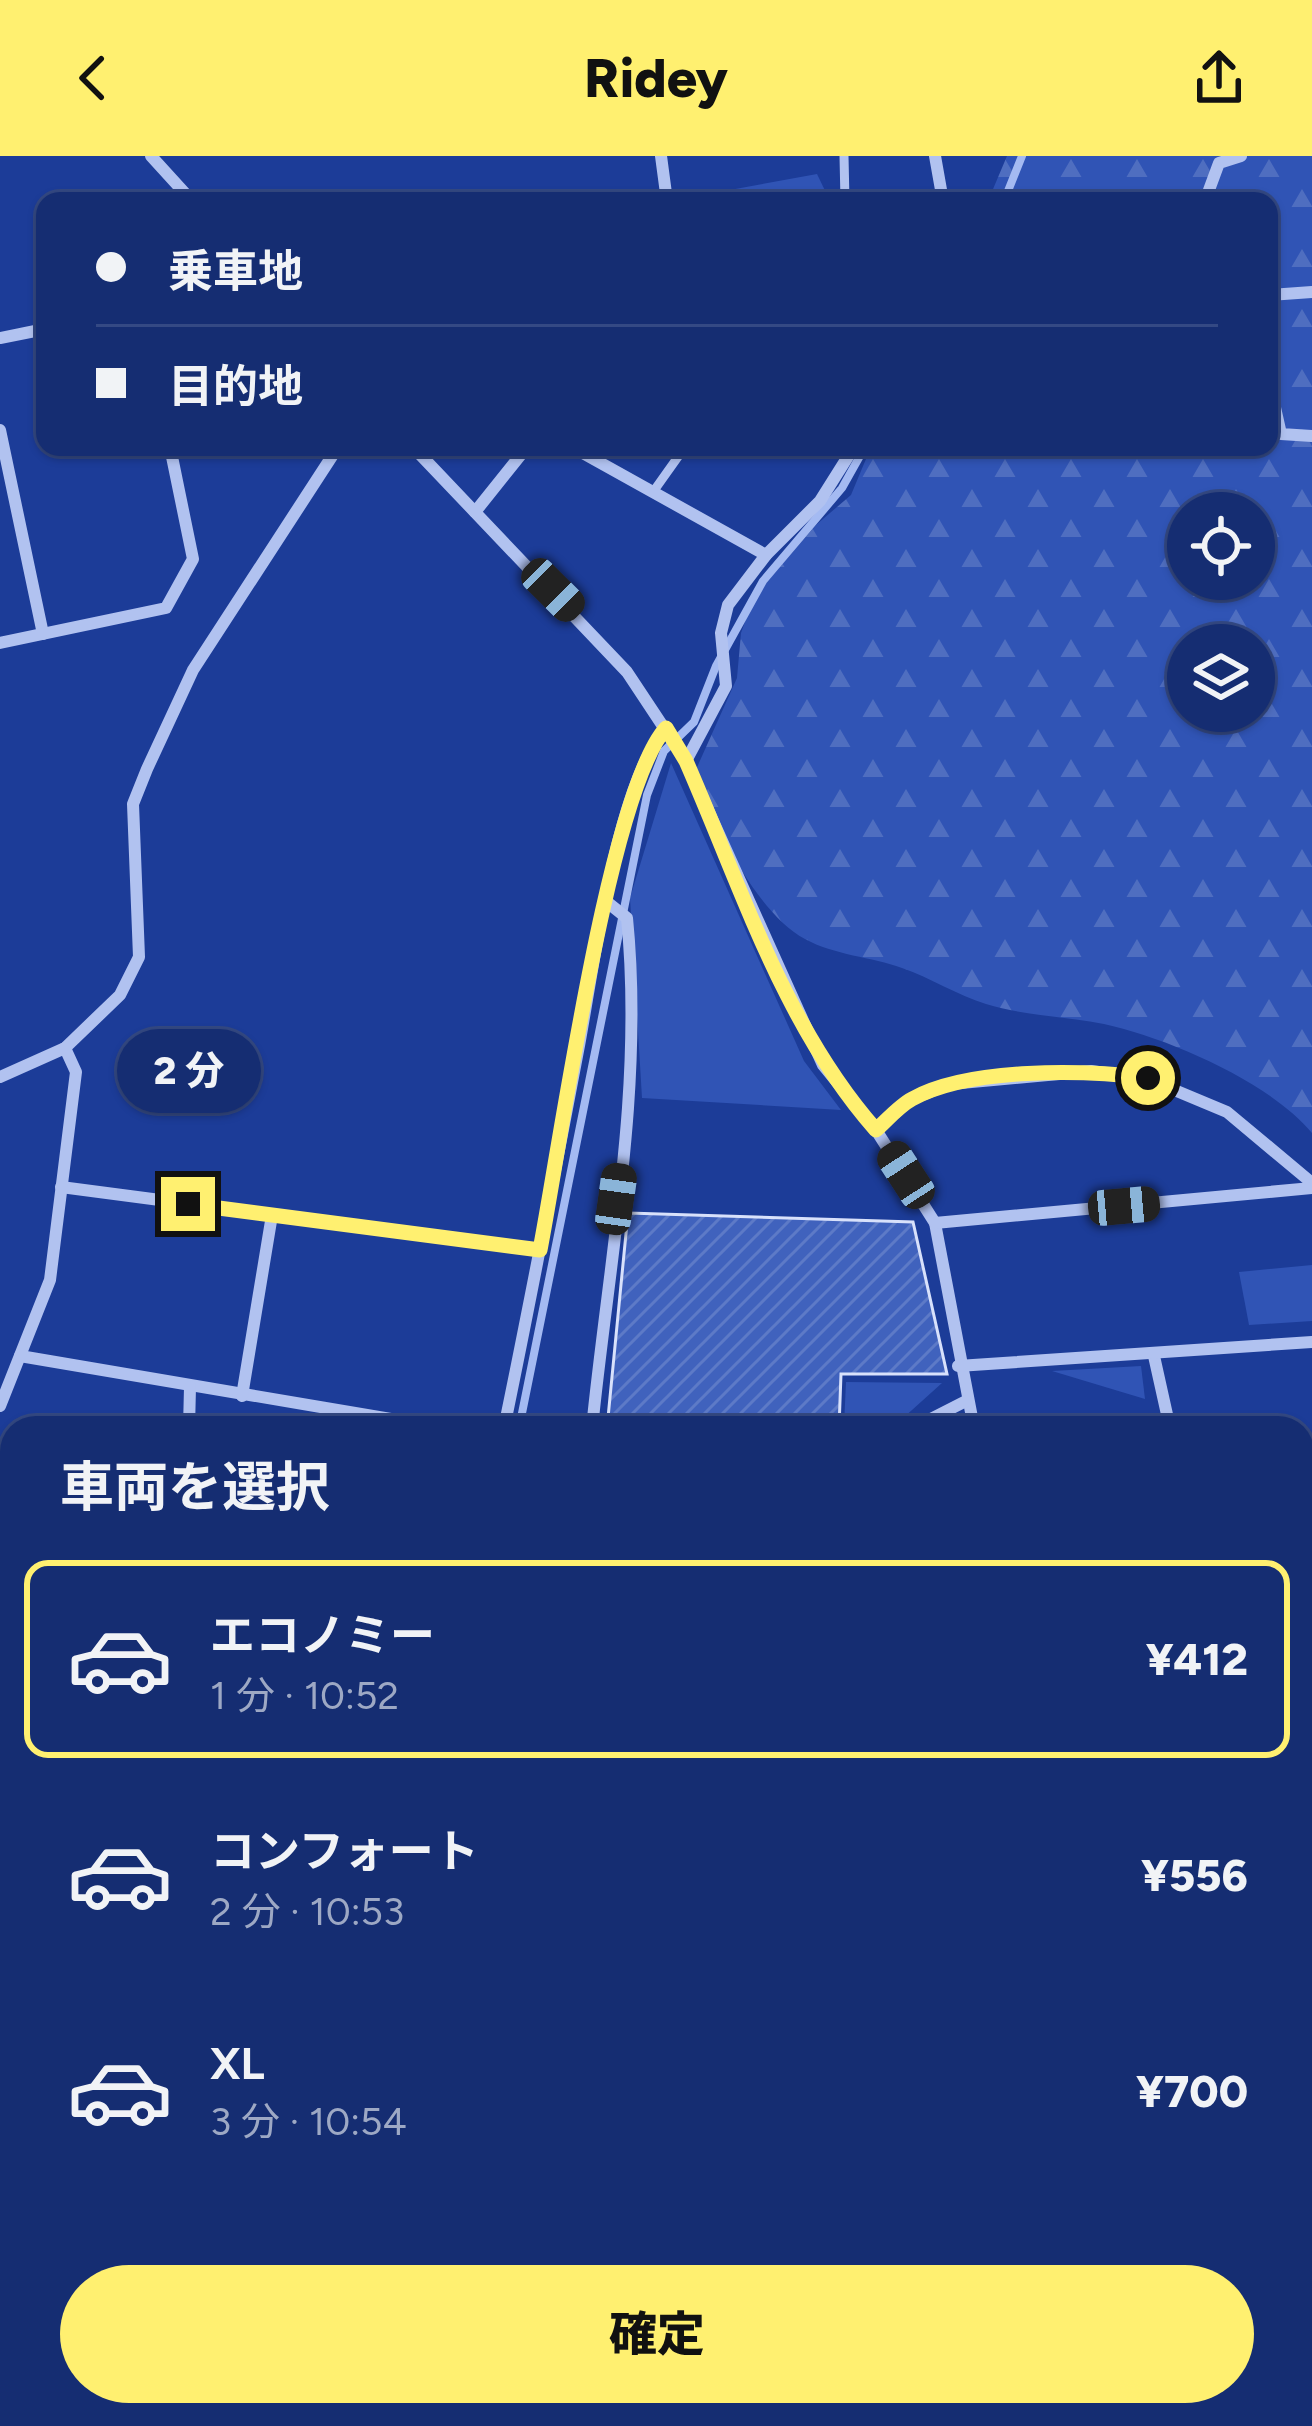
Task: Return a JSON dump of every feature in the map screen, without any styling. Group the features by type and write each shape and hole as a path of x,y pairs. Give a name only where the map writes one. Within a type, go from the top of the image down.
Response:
{"street":[{"path":"152,156 184,192"},
{"path":"661,156 666,192"},
{"path":"935,156 941,192"},
{"path":"1210,192 1219,163 1241,156"},
{"path":"1278,294 1312,292"},
{"path":"0,338 36,331"},
{"path":"1278,421 1281,434 1312,436"},
{"path":"0,430 43,634"},
{"path":"0,643 166,608 193,559 172,456"},
{"path":"0,1077 65,1048 120,995 139,957 133,804 193,670 332,456"},
{"path":"422,456 579,617 672,736 806,1034 838,1088 876,1130 935,1223 970,1416"},
{"path":"475,512 519,456"},
{"path":"588,456 766,555"},
{"path":"686,761 726,686 721,633 728,605 766,555 820,502 848,456"},
{"path":"506,1416 607,902 637,780 654,741 672,736"},
{"path":"593,1416 632,1083 633,975 627,918 607,902"},
{"path":"0,1406 50,1280 76,1072 65,1048"},
{"path":"876,1130 910,1100 950,1084 1090,1071 1148,1078 1227,1112 1312,1186"},
{"path":"935,1223 1312,1186"},
{"path":"62,1187 540,1250"},
{"path":"242,1396 272,1215"},
{"path":"958,1366 1312,1342"},
{"path":"20,1356 368,1416"},
{"path":"1154,1356 1167,1416"},
{"path":"189,1416 190,1387"},
{"path":"937,1416 966,1401"}],"lane":[{"path":"844,156 845,192"},
{"path":"653,492 679,456"}],"green space":[{"path":"1007,156 1312,156 1312,1133 1294,1114 1245,1080 1158,1040 1104,1024 986,1004 902,968 805,939 770,909 725,841 694,774 737,678 741,633 754,597 816,525 851,495 867,456 1278,456 1278,192 992,192"},
{"path":"817,174 826,192 719,192"},
{"path":"671,763 804,1061 841,1110 642,1098 630,898"},
{"path":"1312,1265 1312,1321 1249,1325 1239,1272"},
{"path":"1141,1366 1145,1399 1052,1371"},
{"path":"846,1382 942,1383 905,1416 844,1416"}],"building":[{"path":"628,1213 913,1222 947,1374 841,1374 839,1416 608,1416"}],"waterway":[{"path":"1008,192 1022,156"},
{"path":"521,1416 647,795 664,751 694,722 716,666 763,581 842,488 860,456"}],"route":[{"path":"188,1204 540,1250 607,902 637,780 654,741 666,728 686,761 806,1034 838,1088 876,1130 910,1100 950,1084 1090,1071 1148,1078"}]}
